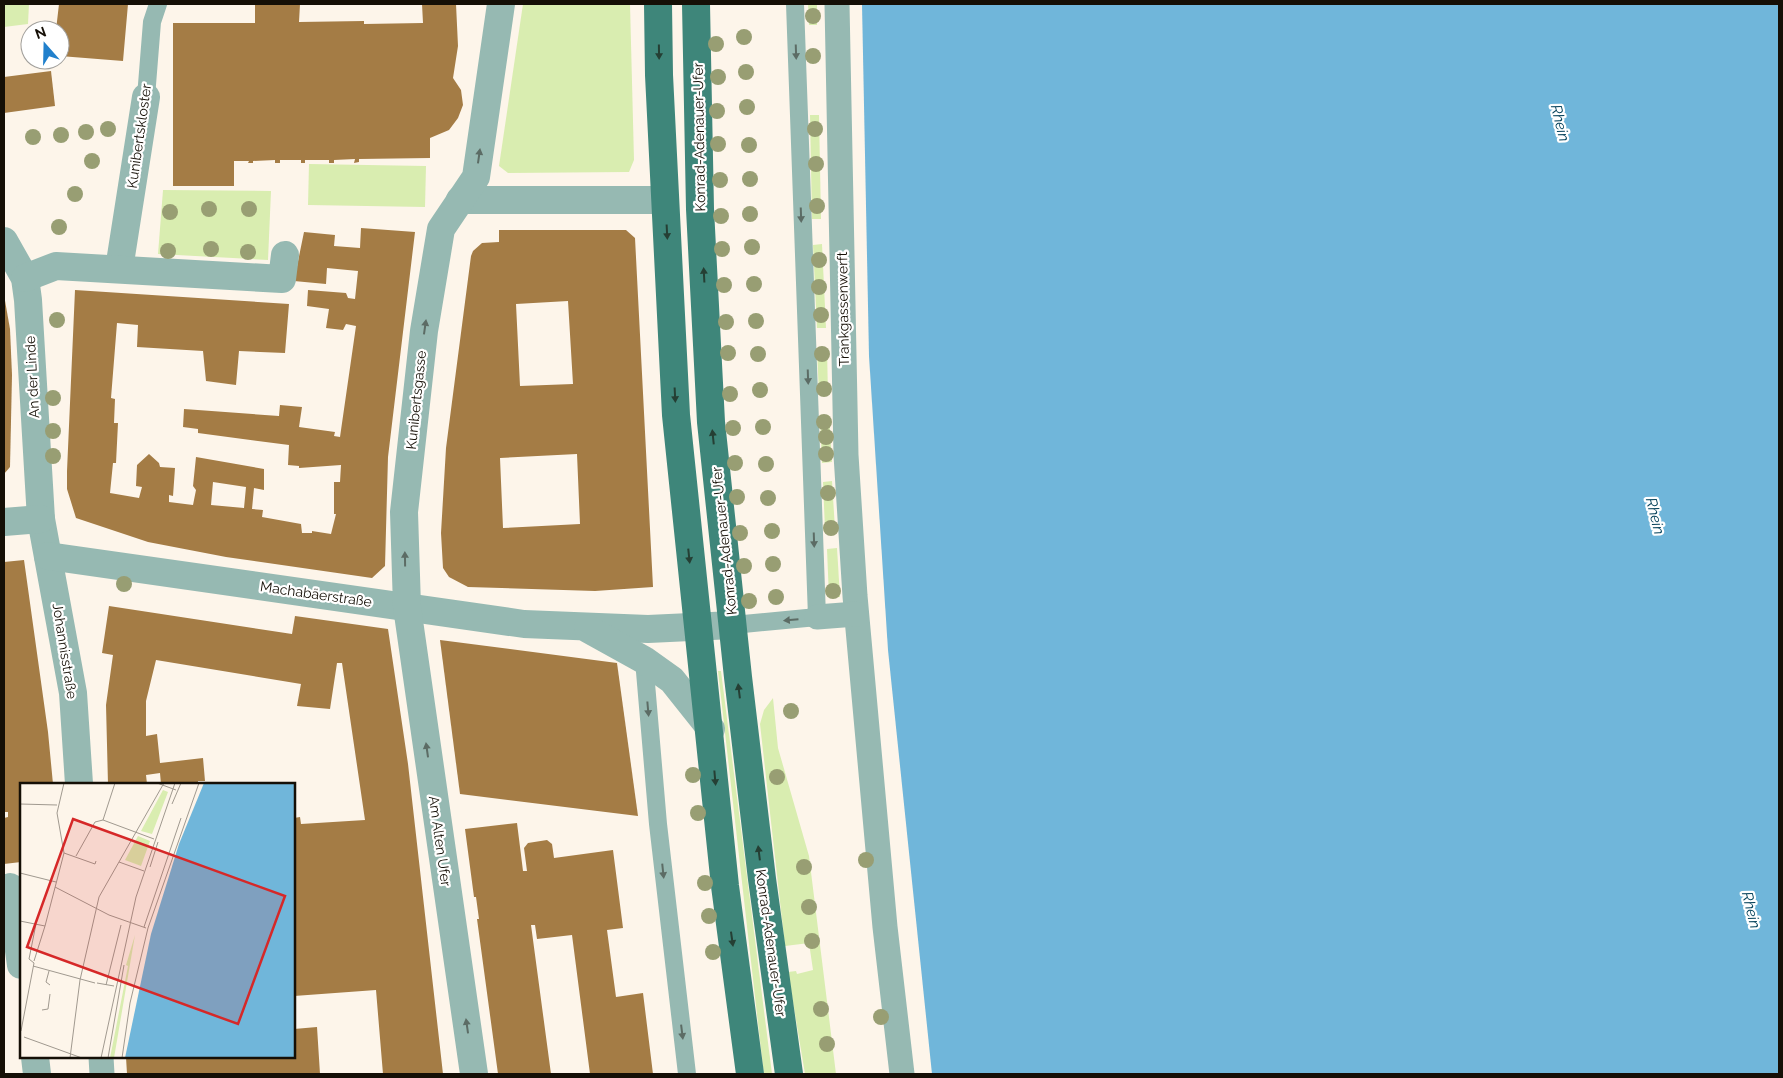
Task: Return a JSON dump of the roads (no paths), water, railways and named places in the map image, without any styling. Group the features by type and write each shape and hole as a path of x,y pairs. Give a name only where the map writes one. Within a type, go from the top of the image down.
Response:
{"main road":[{"path":"658,4 665,200 676,415 697,627 711,729 725,886 750,1074"},
{"name":"Konrad-Adenauer-Ufer","path":"696,4 700,209 712,422 761,869 789,1074"}],"street":[{"path":"460,200 476,177 500,4"},
{"name":"Trankgassenwerft","path":"837,4 846,455 856,614 885,927 902,1074"},
{"name":"Kunibertskloster","path":"119,269 146,97"},
{"path":"460,200 665,200"},
{"name":"Kunibertsgasse","path":"406,607 404,512 424,331 441,229 460,200"},
{"name":"An der Linde","path":"4,241 25,278 28,300 41,519"},
{"path":"25,278 56,266 282,280 285,255"},
{"path":"4,522 41,519"},
{"name":"Johannisstraße","path":"41,519 73,693 80,783"},
{"name":"Machabäerstraße","path":"48,556 524,624 648,629 733,625"},
{"name":"Am Alten Ufer","path":"406,607 474,1074"},
{"path":"817,617 856,614"},
{"name":"Machabäerstraße","path":"584,627 644,660 672,680 711,729"},
{"path":"12,887 20,956"},
{"path":"35,1058 37,1074"},
{"path":"101,1058 102,1074"}],"lane":[{"name":"Kunibertskloster","path":"146,97 152,22 158,4"},
{"path":"733,625 817,617 795,4"},
{"path":"644,660 658,824 687,1074"}],"water":[{"name":"Rhein","path":"862,4 1779,4 1779,1074 932,1074 888,650 869,356"}]}
